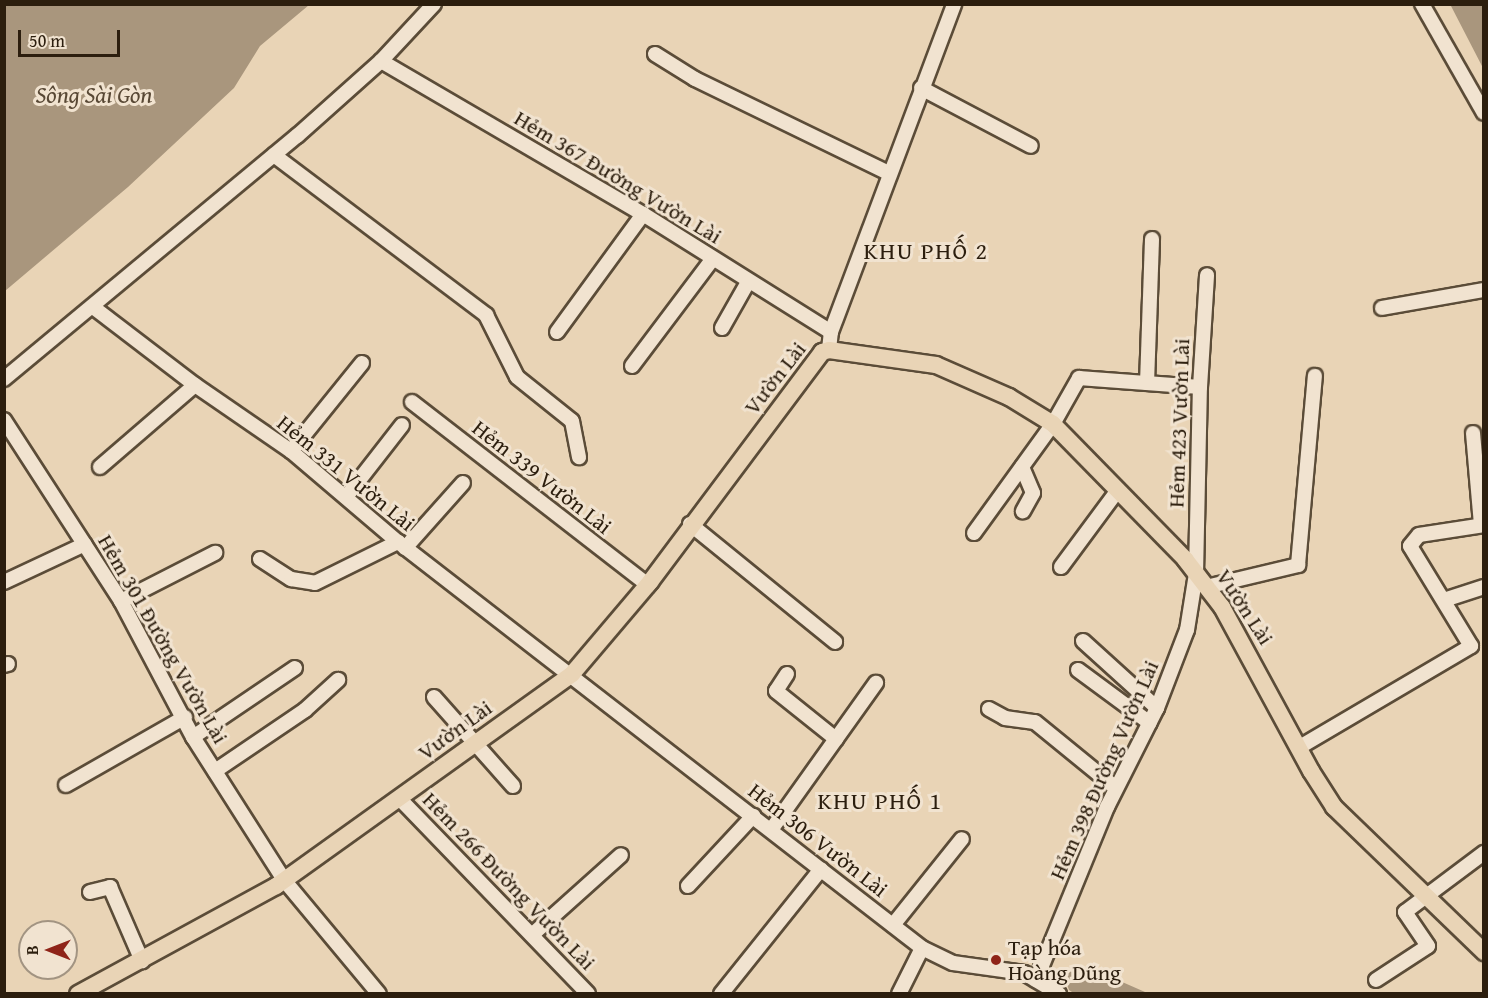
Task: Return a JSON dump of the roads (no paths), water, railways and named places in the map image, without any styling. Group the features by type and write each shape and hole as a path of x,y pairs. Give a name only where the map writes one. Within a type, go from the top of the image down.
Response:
{"main road":[{"name":"Vườn Lài","path":"78,993 142,961 284,879 572,674 648,585 690,524 822,352 829,350 936,365 1009,397 1053,424 1201,580 1236,627 1298,748 1334,807 1484,952"}],"street":[{"path":"4,379 274,155 381,61 434,4"},
{"path":"829,350 831,332 889,173 926,90 954,4"},
{"path":"1422,4 1484,113"},
{"path":"655,54 695,79 889,173"},
{"name":"Hẻm 367 Đường Vườn Lài","path":"381,61 643,214 712,260 831,332"},
{"path":"926,90 1031,146"},
{"path":"274,155 486,315 517,377 576,427 575,453 579,457"},
{"path":"557,332 643,214"},
{"path":"1147,383 1152,239"},
{"path":"632,366 712,260"},
{"name":"Hẻm 423 Vườn Lài","path":"1201,580 1200,387 1207,275"},
{"path":"722,328 748,282"},
{"path":"1382,308 1484,290"},
{"name":"Hẻm 331 Vườn Lài","path":"93,307 195,386 291,451 401,545 572,674"},
{"path":"291,451 362,363"},
{"path":"1201,580 1298,565 1315,376"},
{"path":"974,533 1053,424 1079,378 1200,387"},
{"path":"100,467 195,386"},
{"name":"Hẻm 339 Vườn Lài","path":"412,402 648,585"},
{"name":"Hẻm 301 Đường Vườn Lài","path":"4,420 121,601 185,717 193,737 284,879 379,993"},
{"path":"346,497 402,425"},
{"path":"1298,748 1471,646 1444,600 1411,552 1410,542 1419,535 1482,525 1473,433"},
{"path":"1022,467 1033,493 1023,510"},
{"path":"260,559 291,579 315,582 401,545 463,483"},
{"path":"1061,567 1118,490"},
{"path":"690,524 835,642"},
{"path":"4,582 85,544"},
{"path":"121,601 214,553"},
{"name":"Hẻm 398 Đường Vườn Lài","path":"1036,980 1116,789 1157,708 1187,630 1201,580"},
{"path":"1444,600 1484,587"},
{"path":"1083,641 1157,708"},
{"path":"193,737 296,668"},
{"path":"1078,670 1150,723"},
{"name":"Hẻm 306 Vườn Lài","path":"572,674 922,948 953,963 1024,973 1059,993"},
{"path":"787,674 776,691 836,739"},
{"path":"215,771 304,710 339,680"},
{"path":"771,830 876,683"},
{"path":"434,697 477,742 513,786"},
{"path":"989,709 1005,718 1035,722 1116,789"},
{"path":"66,785 185,717"},
{"name":"Hẻm 266 Đường Vườn Lài","path":"399,798 588,993"},
{"path":"688,886 753,816"},
{"path":"893,925 962,839"},
{"path":"1376,980 1428,946 1405,912 1484,852"},
{"path":"533,934 621,855"},
{"path":"721,993 821,868"},
{"path":"90,892 110,887 142,961"},
{"path":"899,993 922,948"}],"water":[{"name":"Sông Sài Gòn","path":"5,4 309,5 260,46 234,88 128,187 5,291"},
{"path":"1483,5 1483,68 1451,6"},
{"path":"1088,967 1148,993 1075,994 1069,990 1063,973 1067,969"}],"place":[{"name":"Tạp hóa Hoàng Dũng","path":"996,960"}],"district":[{"name":"KHU PHỐ 2","path":"926,251"},
{"name":"KHU PHỐ 1","path":"880,801"}]}
